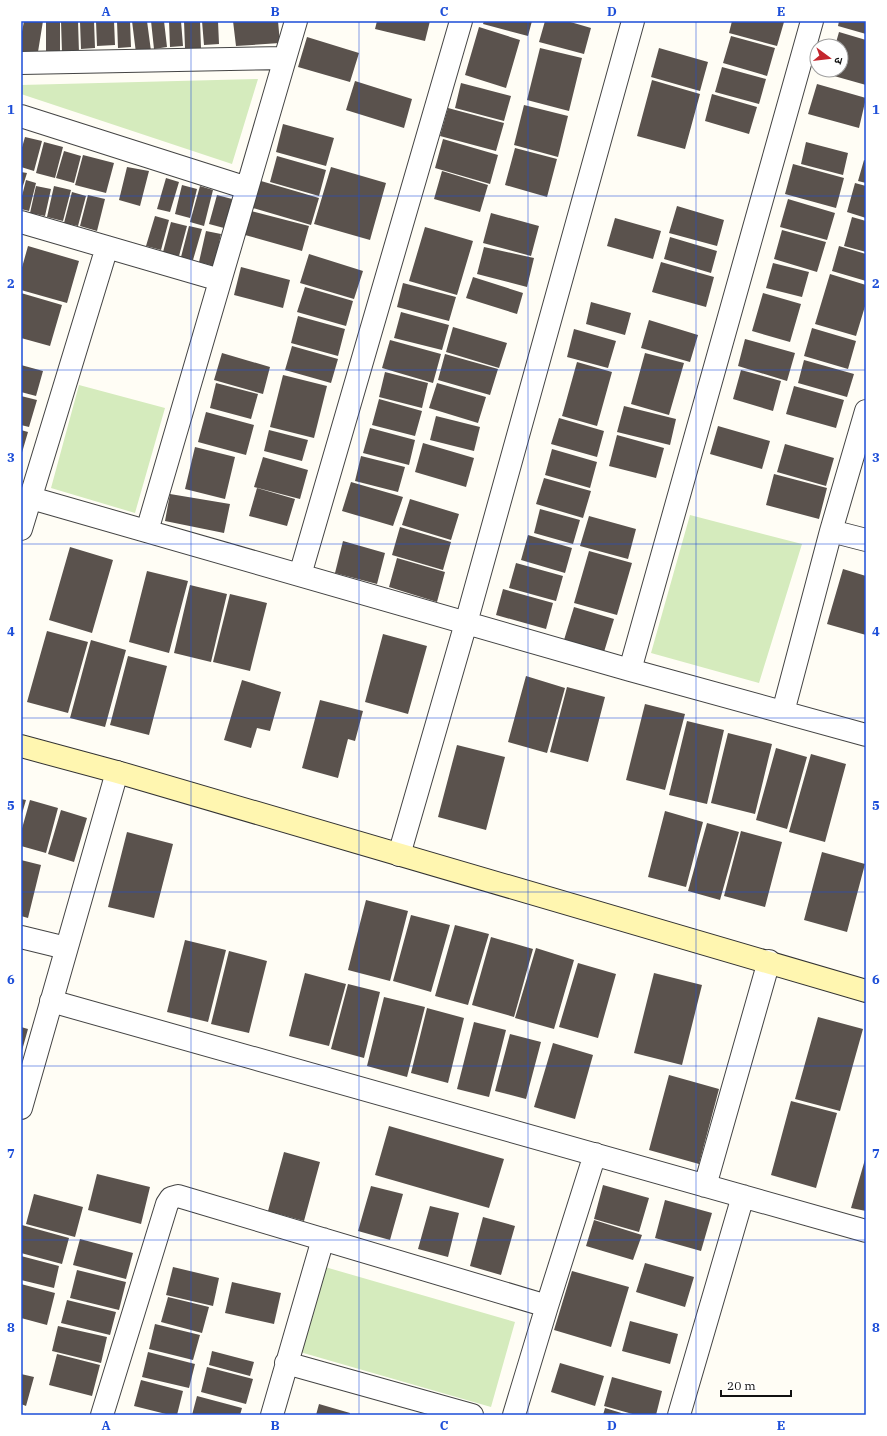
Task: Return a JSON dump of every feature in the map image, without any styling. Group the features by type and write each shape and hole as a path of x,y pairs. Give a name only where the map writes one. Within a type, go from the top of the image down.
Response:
{"street":[{"path":"147,531 296,21"},
{"path":"300,575 461,21"},
{"path":"399,855 466,623 633,21"},
{"path":"630,670 812,21"},
{"path":"21,63 285,58"},
{"path":"21,116 247,188"},
{"path":"21,222 220,280"},
{"path":"21,529 107,247"},
{"path":"783,712 831,531 866,410"},
{"path":"31,498 630,670 866,735"},
{"path":"831,531 866,540"},
{"path":"21,746 117,772 866,990"},
{"path":"22,1102 117,772"},
{"path":"21,937 66,948"},
{"path":"705,1186 770,962"},
{"path":"51,1001 866,1231"},
{"path":"514,1415 595,1154"},
{"path":"102,1415 167,1204 171,1198 178,1196 547,1306"},
{"path":"679,1415 743,1196"},
{"path":"272,1415 323,1239"},
{"path":"286,1363 472,1415"}],"green space":[{"path":"258,79 232,164 21,94 21,85"},
{"path":"79,385 165,408 135,513 51,488"},
{"path":"690,515 802,544 759,683 651,653"},
{"path":"325,1267 515,1322 491,1407 300,1352"}],"building":[{"path":"24,21 43,21 37,58 21,56 21,37"},
{"path":"46,21 60,21 60,53 46,53"},
{"path":"61,21 78,21 79,53 62,53"},
{"path":"94,21 95,48 81,49 80,22"},
{"path":"96,21 114,21 115,45 97,46"},
{"path":"117,21 130,21 131,47 118,48"},
{"path":"132,21 147,21 151,51 136,53"},
{"path":"151,21 164,21 167,47 154,49"},
{"path":"169,21 181,21 183,46 170,47"},
{"path":"184,21 200,21 201,48 185,48"},
{"path":"202,21 218,21 219,44 204,45"},
{"path":"233,21 278,21 280,43 236,46"},
{"path":"377,21 430,21 425,41 375,29"},
{"path":"484,21 532,21 528,36 483,24"},
{"path":"545,21 567,21 591,28 584,54 539,42"},
{"path":"732,21 784,22 777,46 729,33"},
{"path":"839,21 866,21 866,34 838,26"},
{"path":"479,27 520,40 506,88 465,75"},
{"path":"839,32 866,40 866,85 841,78 849,78 849,38 837,38"},
{"path":"731,36 775,48 767,76 723,63"},
{"path":"307,37 359,53 350,82 298,67"},
{"path":"540,48 582,58 569,111 527,100"},
{"path":"659,48 708,62 700,91 651,77"},
{"path":"722,67 766,79 759,104 715,92"},
{"path":"652,80 700,94 685,149 637,136"},
{"path":"355,81 412,99 404,128 346,110"},
{"path":"461,83 511,96 504,121 455,108"},
{"path":"817,84 866,98 859,128 808,114"},
{"path":"712,94 757,107 749,134 705,121"},
{"path":"524,105 568,116 558,157 514,145"},
{"path":"448,108 504,123 496,151 440,136"},
{"path":"283,124 334,138 326,166 276,152"},
{"path":"25,137 42,141 34,171 21,167 21,151"},
{"path":"443,139 498,155 490,184 435,168"},
{"path":"44,142 63,147 55,178 36,173"},
{"path":"806,142 848,153 843,175 801,164"},
{"path":"515,148 557,159 547,197 505,185"},
{"path":"64,151 81,156 74,183 56,178"},
{"path":"83,155 114,163 106,193 75,185"},
{"path":"277,156 326,170 319,196 270,182"},
{"path":"864,160 866,161 866,183 858,181"},
{"path":"793,164 844,178 836,208 785,194"},
{"path":"127,167 149,171 140,206 119,200"},
{"path":"331,167 386,183 370,240 314,224"},
{"path":"442,171 488,185 480,212 434,199"},
{"path":"21,172 27,173 21,192"},
{"path":"166,178 179,182 170,212 157,209"},
{"path":"26,180 36,183 29,211 21,209 21,200"},
{"path":"261,181 319,198 311,225 253,208"},
{"path":"855,183 866,186 866,218 847,212"},
{"path":"182,185 197,189 190,218 175,214"},
{"path":"36,186 51,189 45,216 30,213"},
{"path":"54,186 71,190 63,221 47,217"},
{"path":"200,186 213,190 204,226 190,222"},
{"path":"72,192 86,196 78,226 64,223"},
{"path":"88,195 105,199 97,231 80,226"},
{"path":"217,195 232,199 224,228 209,224"},
{"path":"788,199 835,213 827,240 780,227"},
{"path":"677,206 724,220 717,246 669,233"},
{"path":"251,211 309,226 302,251 245,235"},
{"path":"491,213 539,226 531,256 483,243"},
{"path":"155,216 169,220 161,250 146,246"},
{"path":"852,217 866,221 866,252 844,246"},
{"path":"615,218 661,231 653,259 607,246"},
{"path":"171,222 187,226 179,256 163,252"},
{"path":"189,226 202,229 193,260 181,257"},
{"path":"425,227 473,241 457,295 409,281"},
{"path":"782,230 826,242 817,272 774,259"},
{"path":"206,231 221,234 214,266 199,262"},
{"path":"670,237 717,251 711,273 664,259"},
{"path":"28,246 79,261 67,303 21,290 21,271"},
{"path":"839,246 866,254 866,281 832,271"},
{"path":"484,247 534,258 527,287 477,274"},
{"path":"309,254 363,271 354,299 300,283"},
{"path":"661,262 714,277 706,307 652,292"},
{"path":"773,263 809,272 802,297 766,288"},
{"path":"241,267 290,280 283,308 234,295"},
{"path":"830,274 866,285 866,303 856,336 815,324"},
{"path":"473,277 523,293 517,314 466,298"},
{"path":"403,283 456,297 449,321 397,307"},
{"path":"305,287 353,301 346,326 297,312"},
{"path":"21,293 62,305 50,346 21,338"},
{"path":"763,293 801,304 790,342 752,331"},
{"path":"591,302 631,313 625,335 586,324"},
{"path":"401,312 449,325 442,350 394,338"},
{"path":"298,316 345,329 338,356 291,343"},
{"path":"649,320 698,335 690,362 641,348"},
{"path":"453,327 507,343 499,368 446,352"},
{"path":"812,328 856,341 848,369 804,356"},
{"path":"574,329 616,341 608,368 567,357"},
{"path":"745,339 795,353 787,381 738,366"},
{"path":"390,340 441,354 433,383 382,368"},
{"path":"292,346 338,359 331,383 285,370"},
{"path":"222,353 270,367 263,394 214,380"},
{"path":"645,353 684,363 669,415 631,404"},
{"path":"445,354 498,369 490,395 438,380"},
{"path":"804,360 854,374 847,397 798,383"},
{"path":"577,362 612,372 597,426 562,416"},
{"path":"21,365 43,371 36,396 21,392"},
{"path":"741,370 781,381 773,411 733,399"},
{"path":"385,372 428,383 422,408 379,397"},
{"path":"283,375 327,386 314,438 270,427"},
{"path":"216,383 258,394 251,419 210,408"},
{"path":"437,383 486,397 478,423 429,408"},
{"path":"794,386 844,400 836,428 786,414"},
{"path":"21,396 37,400 29,427 21,425"},
{"path":"379,399 422,411 415,436 372,425"},
{"path":"624,406 676,419 670,445 617,432"},
{"path":"206,412 254,425 246,455 198,442"},
{"path":"436,416 480,427 474,451 430,440"},
{"path":"559,418 604,431 597,457 551,444"},
{"path":"718,426 770,441 762,469 710,454"},
{"path":"370,428 415,440 409,465 363,453"},
{"path":"21,430 28,432 21,456"},
{"path":"269,430 308,440 302,461 264,451"},
{"path":"617,435 664,448 656,478 609,466"},
{"path":"423,443 474,458 466,487 415,472"},
{"path":"785,444 834,458 826,486 777,472"},
{"path":"195,447 235,457 225,499 185,489"},
{"path":"552,449 597,462 590,488 545,475"},
{"path":"361,456 405,467 398,492 355,481"},
{"path":"263,457 308,470 300,499 254,487"},
{"path":"774,474 827,488 819,519 766,505"},
{"path":"544,478 591,491 583,518 536,504"},
{"path":"351,482 403,497 393,526 342,511"},
{"path":"257,488 295,499 287,526 249,516"},
{"path":"170,494 230,504 224,533 165,521"},
{"path":"410,499 459,514 451,540 402,525"},
{"path":"540,509 580,520 573,544 534,533"},
{"path":"589,516 636,529 628,559 580,546"},
{"path":"400,527 451,542 443,570 392,555"},
{"path":"528,535 572,548 565,573 521,560"},
{"path":"343,541 385,553 377,584 335,573"},
{"path":"70,547 113,560 92,633 49,620"},
{"path":"589,551 632,563 617,615 574,603"},
{"path":"397,558 445,572 437,602 389,587"},
{"path":"516,563 563,576 556,601 509,588"},
{"path":"843,569 866,576 866,635 827,624"},
{"path":"147,571 188,581 169,653 129,642"},
{"path":"190,585 227,594 211,662 174,653"},
{"path":"503,589 553,603 546,629 496,615"},
{"path":"230,594 267,603 250,671 213,662"},
{"path":"574,607 614,619 604,652 564,640"},
{"path":"47,631 88,642 68,713 27,702"},
{"path":"383,634 427,646 408,714 365,702"},
{"path":"91,640 126,650 105,727 70,718"},
{"path":"128,656 167,666 149,735 110,725"},
{"path":"526,676 565,688 547,753 508,742"},
{"path":"242,680 281,692 270,731 257,728 251,748 224,740"},
{"path":"567,687 605,697 588,762 550,752"},
{"path":"320,700 363,711 355,741 348,739 338,778 302,768"},
{"path":"645,704 685,714 665,790 626,780"},
{"path":"687,721 724,730 707,804 669,795"},
{"path":"728,733 772,744 755,814 711,803"},
{"path":"457,745 505,757 486,830 438,817"},
{"path":"776,748 807,757 787,829 756,820"},
{"path":"811,754 846,764 825,842 789,832"},
{"path":"21,799 26,800 21,817"},
{"path":"30,800 58,808 46,853 21,846 21,832"},
{"path":"61,810 87,818 74,862 48,854"},
{"path":"665,811 703,822 686,887 648,877"},
{"path":"707,823 739,832 720,900 688,891"},
{"path":"741,831 782,842 765,907 724,896"},
{"path":"127,832 173,844 154,918 108,907"},
{"path":"822,852 865,864 847,932 804,920"},
{"path":"21,860 41,865 28,918 21,916"},
{"path":"366,900 408,911 390,981 348,970"},
{"path":"411,915 450,925 431,992 393,981"},
{"path":"455,925 489,934 468,1005 435,996"},
{"path":"491,937 533,949 514,1017 472,1005"},
{"path":"185,940 226,950 208,1022 167,1012"},
{"path":"536,948 574,960 554,1029 515,1018"},
{"path":"229,951 267,961 249,1033 211,1024"},
{"path":"578,963 616,974 598,1038 559,1027"},
{"path":"305,973 346,984 329,1046 289,1036"},
{"path":"654,973 702,985 682,1065 634,1053"},
{"path":"348,984 380,992 364,1058 331,1049"},
{"path":"384,997 425,1007 407,1077 367,1066"},
{"path":"427,1008 464,1018 448,1083 411,1073"},
{"path":"818,1017 863,1029 840,1111 795,1099"},
{"path":"474,1022 506,1030 489,1097 457,1089"},
{"path":"21,1027 28,1029 21,1054"},
{"path":"510,1034 541,1042 526,1099 495,1091"},
{"path":"553,1043 593,1055 575,1119 534,1107"},
{"path":"669,1075 719,1089 699,1164 649,1150"},
{"path":"791,1101 837,1113 816,1188 771,1175"},
{"path":"389,1126 504,1159 489,1208 375,1175"},
{"path":"284,1152 320,1162 304,1221 268,1211"},
{"path":"866,1156 866,1211 851,1208"},
{"path":"97,1174 150,1187 141,1224 88,1210"},
{"path":"603,1185 649,1198 639,1232 594,1219"},
{"path":"371,1186 403,1194 390,1240 358,1231"},
{"path":"34,1194 83,1207 75,1237 26,1224"},
{"path":"665,1200 712,1213 701,1251 655,1238"},
{"path":"430,1206 459,1213 448,1257 418,1249"},
{"path":"483,1217 515,1226 501,1275 470,1266"},
{"path":"594,1220 642,1235 633,1260 586,1246"},
{"path":"22,1225 69,1238 62,1264 21,1253"},
{"path":"80,1239 133,1253 126,1279 73,1265"},
{"path":"21,1256 59,1266 54,1288 21,1280"},
{"path":"645,1263 694,1277 685,1307 636,1292"},
{"path":"173,1267 219,1278 213,1306 166,1295"},
{"path":"77,1270 126,1282 119,1310 70,1298"},
{"path":"572,1271 629,1287 611,1347 554,1330"},
{"path":"232,1282 281,1293 274,1324 225,1313"},
{"path":"21,1284 55,1293 47,1325 21,1318"},
{"path":"168,1297 209,1307 202,1333 161,1322"},
{"path":"67,1300 116,1312 110,1335 61,1323"},
{"path":"630,1321 678,1334 670,1364 622,1351"},
{"path":"155,1324 200,1335 193,1360 149,1349"},
{"path":"58,1326 107,1337 101,1363 52,1351"},
{"path":"212,1351 254,1362 250,1376 209,1365"},
{"path":"148,1352 195,1364 189,1388 142,1377"},
{"path":"57,1354 100,1365 92,1396 49,1385"},
{"path":"560,1363 604,1376 595,1406 551,1392"},
{"path":"207,1367 253,1379 246,1404 201,1392"},
{"path":"21,1374 34,1377 26,1406 21,1404"},
{"path":"612,1377 662,1391 656,1415 636,1415 604,1406"},
{"path":"141,1380 183,1391 177,1415 170,1415 134,1406"},
{"path":"197,1396 242,1408 240,1415 192,1415"},
{"path":"319,1404 350,1413 350,1415 316,1415"},
{"path":"605,1408 628,1415 603,1415"}]}
